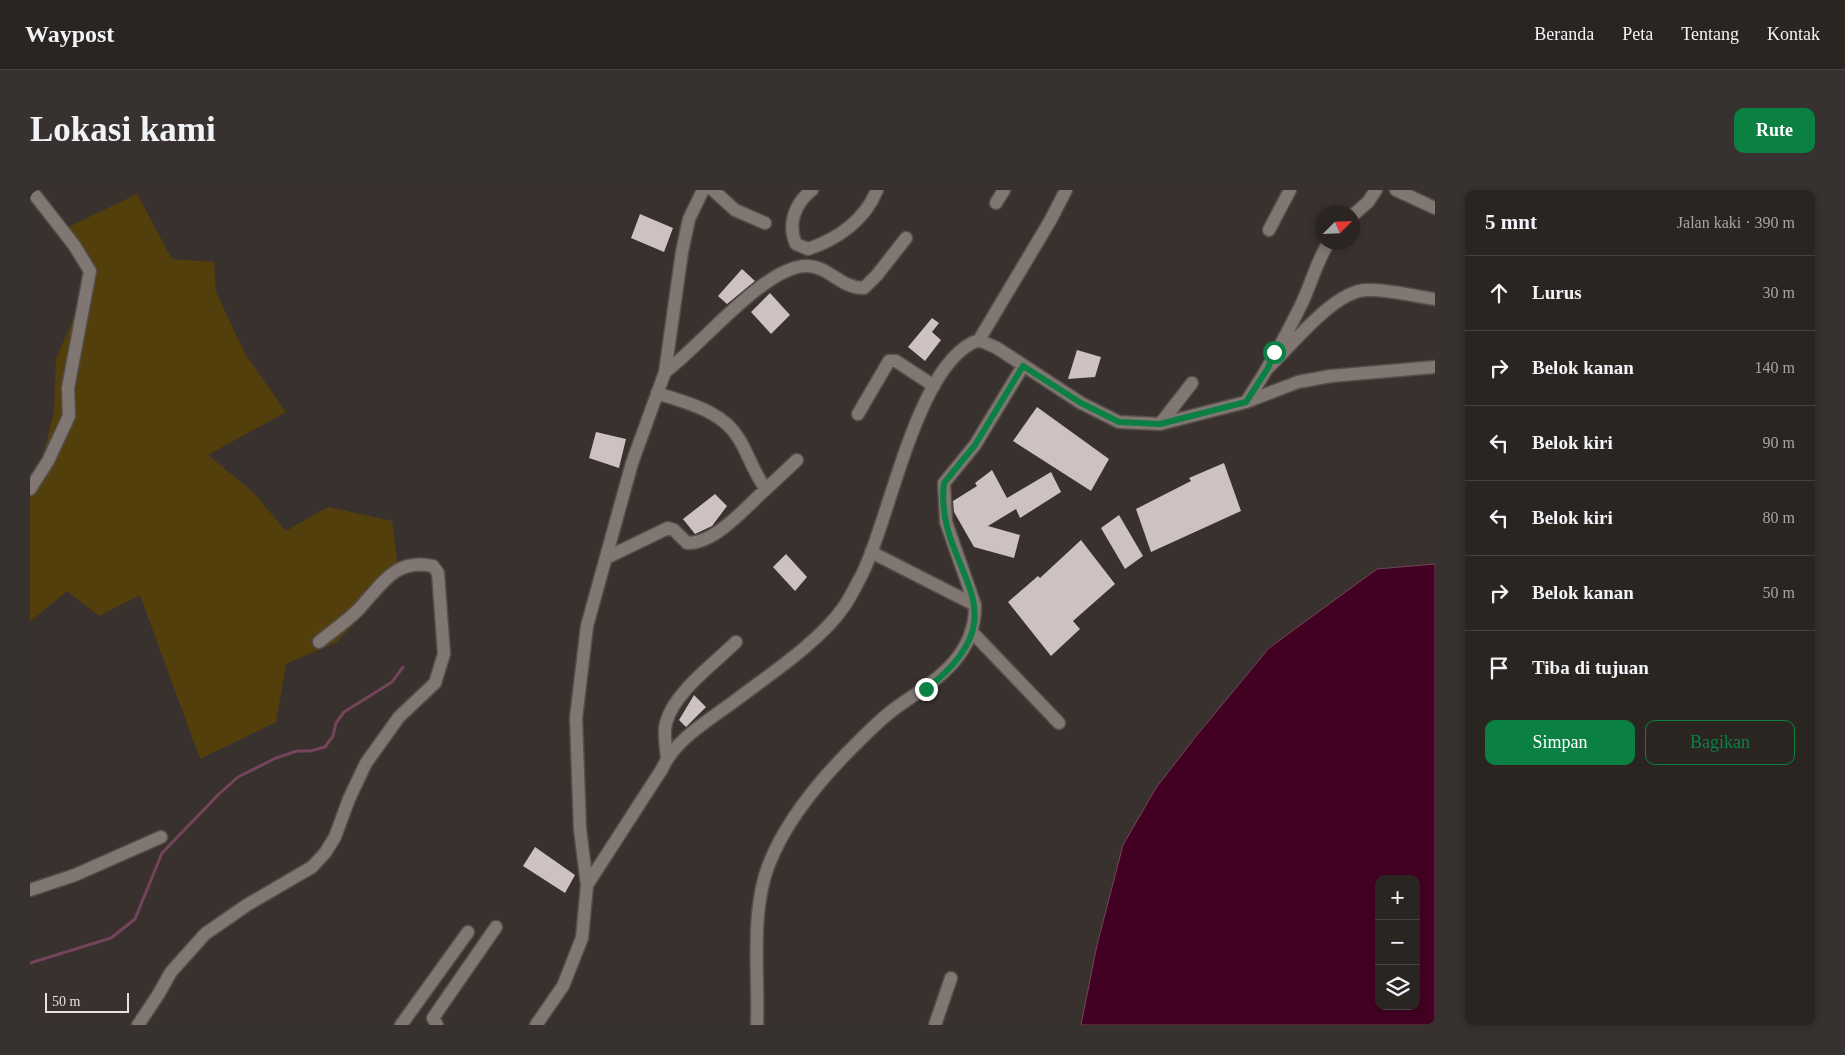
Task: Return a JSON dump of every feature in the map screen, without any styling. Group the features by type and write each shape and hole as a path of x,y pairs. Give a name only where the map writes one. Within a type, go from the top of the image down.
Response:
{"street":[{"path":"30,488 48,461 69,416 68,388 90,277 88,266 31,190"},
{"path":"536,1025 563,986 575,960 582,938 587,885 580,829 576,718 587,626 608,557 632,463 665,372 682,252 689,219 703,190"},
{"path":"714,190 735,210 765,223"},
{"path":"812,190 797,205 792,235 796,244 808,249 844,232 861,217 877,190"},
{"path":"996,203 1004,190"},
{"path":"979,340 1066,190"},
{"path":"1269,230 1290,190"},
{"path":"1360,209 1368,202 1376,190"},
{"path":"1396,190 1435,208"},
{"path":"665,372 756,290 782,272 793,268 809,266 830,274 848,287 864,288 877,275 906,238"},
{"path":"1246,402 1268,368 1274,352 1301,305 1323,250"},
{"path":"1268,368 1335,303 1351,293 1365,290 1435,299"},
{"path":"587,885 662,769 667,758 688,737 794,655 842,609 862,575 901,462 939,375 966,344 979,340 997,348 1081,403 1119,422 1160,424 1246,402 1298,382 1331,376 1435,367"},
{"path":"858,414 889,361 896,361 934,386"},
{"path":"757,1025 758,917 764,880 779,842 804,805 844,756 895,708 926,689 958,660 971,631 975,616 975,605 946,522 944,483 975,445 1023,366"},
{"path":"1160,424 1192,383"},
{"path":"657,393 704,410 724,422 739,439 758,479 766,489"},
{"path":"608,557 668,528 674,530 687,543 694,543 714,536 797,460"},
{"path":"871,552 975,605"},
{"path":"138,1025 170,972 205,934 247,904 312,866 325,853 335,837 349,799 366,763 398,717 435,683 444,654 438,573 433,566 416,562 388,575 357,610 319,642"},
{"path":"971,631 1060,723"},
{"path":"667,758 666,724 672,707 736,642"},
{"path":"30,890 75,875 162,837"},
{"path":"437,1025 433,1018 496,927"},
{"path":"401,1025 468,932"},
{"path":"935,1025 951,978"}],"shaded area":[{"path":"137,194 172,259 214,262 216,292 245,354 286,412 208,455 252,491 286,531 328,507 392,521 399,576 337,642 286,664 276,722 200,759 140,595 99,616 67,591 30,622 30,496 33,494 54,412 56,359 93,273 66,228"},
{"path":"1435,564 1435,1025 1081,1025 1097,945 1123,845 1156,788 1269,648 1377,569"}],"building":[{"path":"640,214 673,228 664,252 631,238"},
{"path":"742,269 755,281 727,304 718,296"},
{"path":"770,293 790,315 771,334 751,312"},
{"path":"932,318 939,323 932,332 941,340 925,361 908,347"},
{"path":"1077,350 1101,357 1095,377 1068,379"},
{"path":"1037,407 1109,459 1091,491 1013,441"},
{"path":"596,432 626,439 619,468 589,458"},
{"path":"1224,463 1241,511 1151,552 1136,509 1191,481 1189,478"},
{"path":"992,470 1007,498 1051,472 1061,492 1020,518 1016,509 988,526 1020,535 1014,558 974,547 954,512 953,501 977,486 975,483"},
{"path":"715,494 727,506 712,526 695,534 683,519"},
{"path":"1119,515 1143,556 1125,569 1101,528"},
{"path":"1081,540 1115,584 1073,621 1080,629 1051,656 1008,602 1038,576 1040,578"},
{"path":"786,554 807,577 795,591 773,567"},
{"path":"694,695 706,707 686,727 679,720"},
{"path":"535,847 575,875 565,893 523,866"}],"waterway":[{"path":"30,963 111,938 135,919 162,853 219,794 238,777 276,758 297,751 310,751 325,747 333,736 336,723 344,712 392,682 403,667"}],"route":[{"path":"926,689 958,660 966,644 975,616 975,605 971,588 946,522 944,483 975,445 1023,366 1081,403 1119,422 1160,424 1246,402 1268,368 1274,352"}]}
